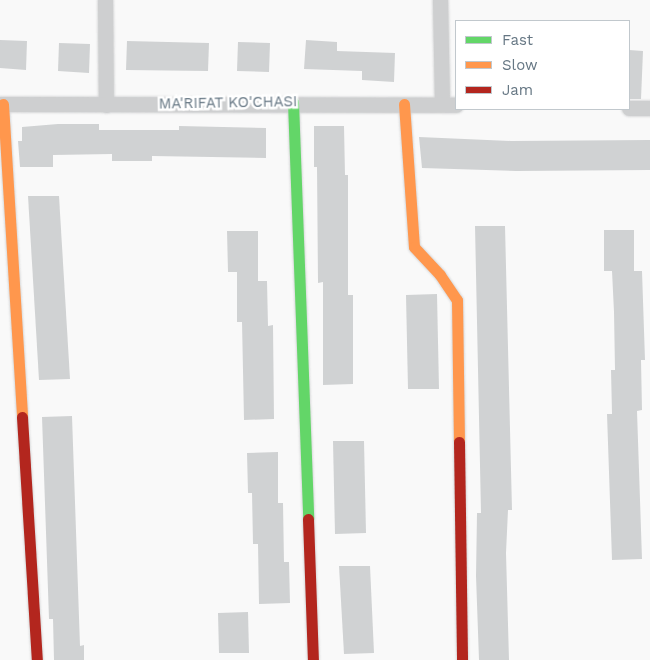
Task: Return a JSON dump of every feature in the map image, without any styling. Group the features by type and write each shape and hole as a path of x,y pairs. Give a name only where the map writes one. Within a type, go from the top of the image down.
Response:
{"street":[{"path":"105,0 106,105"},
{"path":"440,0 449,105"},
{"path":"294,102 312,660"},
{"name":"MA'RIFAT KO'CHASI","path":"1,104 106,105 294,102 449,105"},
{"path":"1,104 38,660"},
{"path":"404,104 414,248 440,275 457,300 462,660"},
{"path":"630,108 650,108"}],"building":[{"path":"0,40 27,41 26,70 0,68"},
{"path":"306,40 337,42 337,51 395,53 394,82 362,80 362,71 304,69"},
{"path":"127,41 209,43 208,71 126,70"},
{"path":"238,42 270,43 269,72 237,71"},
{"path":"59,43 90,44 89,73 58,71"},
{"path":"630,50 643,51 641,99 630,99"},
{"path":"58,124 99,124 99,130 179,130 179,126 266,128 266,158 152,156 152,161 112,161 112,154 53,155 53,167 20,167 18,141 22,141 22,127"},
{"path":"314,126 344,126 345,175 348,175 348,295 353,295 353,384 323,385 323,282 318,283 317,167 314,167"},
{"path":"419,137 511,141 650,140 650,170 516,171 422,168"},
{"path":"28,196 59,196 70,379 39,380"},
{"path":"475,226 505,226 512,510 508,510 506,553 509,660 479,660 476,576 477,513 481,513"},
{"path":"604,230 634,230 634,271 642,271 645,360 641,360 642,410 637,411 642,559 612,560 607,414 612,414 611,370 615,370 614,312 612,271 604,271"},
{"path":"227,231 258,231 258,281 267,281 268,326 273,325 274,419 244,420 242,322 237,322 237,272 228,272"},
{"path":"437,294 439,389 408,389 406,295"},
{"path":"72,416 80,646 84,645 84,660 54,660 53,619 49,619 42,417"},
{"path":"333,441 364,441 366,533 335,534"},
{"path":"278,452 278,503 283,503 284,562 289,562 290,603 259,604 258,544 253,544 252,493 248,493 247,453"},
{"path":"339,566 370,566 374,653 344,654"},
{"path":"248,612 249,653 219,653 218,613"}],"traffic: fast":[{"path":"293,102 308,519"}],"traffic: slow":[{"path":"3,104 22,417"},
{"path":"404,104 414,247 440,275 457,300 459,442"}],"traffic: jam":[{"path":"22,417 37,660"},
{"path":"459,442 462,660"},
{"path":"308,519 313,660"}]}
